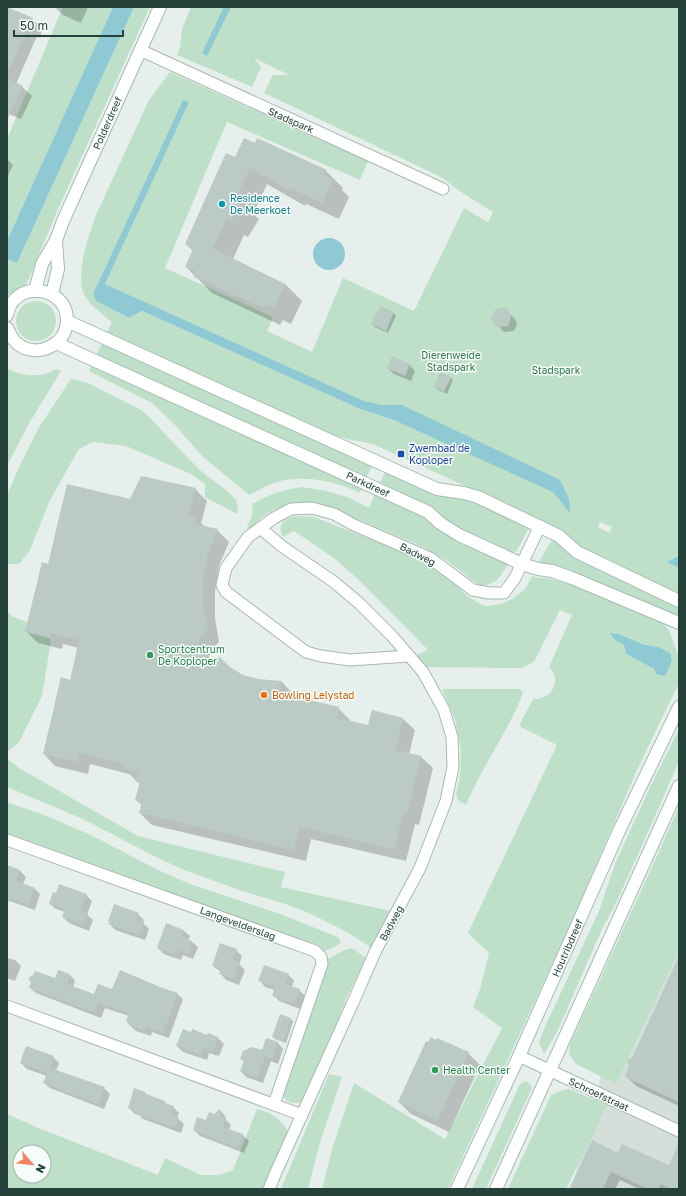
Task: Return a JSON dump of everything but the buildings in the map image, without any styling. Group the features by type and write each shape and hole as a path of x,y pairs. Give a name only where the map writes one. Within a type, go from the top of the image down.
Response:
{"street":[{"name":"Polderdreef","path":"35,291 42,264 56,240 63,221 160,7"},
{"name":"Stadspark","path":"140,50 443,189"},
{"name":"Polderdreef","path":"52,294 58,269 56,240"},
{"path":"7,315 9,302 20,295 31,291 42,291 52,294 60,301 65,311 67,321 64,334 56,344 47,349 37,351 18,345 11,337 7,328"},
{"path":"67,321 437,489 464,493 478,497 559,536 577,552 679,601"},
{"name":"Parkdreef","path":"56,344 428,512 440,523 459,535 522,564 538,570 552,571 572,578 679,623"},
{"name":"Badweg","path":"409,656 350,660 321,656 306,652 226,592 222,585 226,568 248,537 274,518 291,509 312,508 334,514 354,525 430,558 473,590 489,593 504,593 515,578 540,526"},
{"name":"Badweg","path":"260,528 283,547 334,582 360,604 392,636 423,672 444,710 452,737 453,767 446,801 420,868 376,952 269,1189"},
{"name":"Houtribdreef","path":"457,1189 519,1056 619,831 679,707"},
{"path":"496,1189 679,786"},
{"name":"Langevelderslag","path":"7,840 307,948 314,951 321,957 322,964 274,1104"},
{"path":"7,1006 302,1115"},
{"name":"Schroefstraat","path":"519,1056 679,1131"}],"shaded area":[{"path":"679,902 679,1189 572,1189 614,1026"}],"green space":[{"path":"63,7 113,7 7,241 7,139"},
{"path":"134,7 150,7 58,209 28,281 20,291 14,294 7,294 7,259 17,263"},
{"name":"Stadspark","path":"191,7 679,7 679,556 668,562 679,568 679,594 676,594 578,548 557,528 373,444 333,435 106,335 112,322 89,302 84,294 81,276 84,254 90,231 97,213 149,100 170,72 368,161 360,180 227,122 165,268 273,317 267,331 312,352 343,278 414,311 464,208 488,222 493,212 464,194 441,177 264,93 273,75 289,75 254,58 261,67 252,87 177,55 180,47 182,29","holes":["183,100 188,103 105,284 364,401 383,405 402,405 397,422 360,409 142,311 128,318 96,301 93,294","600,522 612,527 610,533 598,527"]},
{"path":"32,301 40,301 47,304 53,310 56,321 53,332 47,338 40,341 32,341 25,338 19,332 16,325 16,317 19,310 25,304"},
{"path":"102,343 373,464 366,479 96,356"},
{"path":"92,365 362,488 360,493 341,485 321,480 290,479 276,482 249,495 202,456 175,425 152,403 89,371"},
{"path":"7,368 25,375 45,374 57,369 61,371 28,425 7,466"},
{"path":"71,379 88,383 141,410 202,472 227,491 236,500 238,508 237,514 205,497 205,484 191,474 126,446 93,442 79,449 50,500 30,550 19,564 7,564 7,495 38,429"},
{"path":"386,470 467,499 529,528 516,552 497,549 379,485"},
{"path":"302,487 327,491 347,497 369,508 375,494 418,514 477,551 508,564 498,579 481,586 449,562 423,547 318,503 294,504 273,510 260,519 254,526 254,533 247,527 252,516 252,504 276,493"},
{"path":"298,516 314,517 411,555 451,579 467,596 482,605 487,606 501,604 514,598 525,589 532,576 548,578 576,586 661,621 669,630 679,658 679,683 637,770 572,921 448,1189 322,1189 333,1146 354,1083 445,1139 502,1028 473,1007 480,989 489,953 468,933 557,745 519,726 533,699 545,696 553,689 555,678 549,667 572,615 560,610 534,662 522,668 426,667 417,655 428,650 360,581 334,558 294,531 283,537 281,525 283,522 289,518","holes":["634,641 658,647 654,669 626,654 624,645"]},
{"path":"553,538 679,608 678,614 676,615 546,567 539,562"},
{"path":"7,611 13,617 41,627 51,640 42,696 19,742 7,752"},
{"path":"442,689 520,689 523,693 466,805 458,800 456,794 460,776 461,750 455,719"},
{"path":"679,729 679,761 616,903 602,929 558,1030 544,1054 539,1043 544,1029 599,911 615,864 651,785"},
{"path":"7,758 19,768 138,836 285,872 281,887 390,911 372,948 347,932 311,914 286,904 245,892 184,870 83,819 7,787"},
{"path":"7,802 49,817 91,835 158,870 190,884 283,915 338,937 341,942 323,952 314,946 7,834"},
{"path":"679,806 679,950 616,1084 576,1064 569,1054 570,1044"},
{"path":"352,948 366,958 347,997 306,1101 298,1103 290,1102 285,1099 281,1091 326,960 344,950"},
{"path":"329,1074 342,1077 320,1142 308,1189 281,1189"},
{"path":"526,1081 532,1088 486,1189 472,1189 520,1084"},
{"path":"569,1089 607,1105 566,1189 508,1189 551,1095"},
{"path":"257,1109 273,1115 285,1126 290,1136 266,1189 7,1189 7,1114 158,1175 165,1158 201,1175 219,1175 233,1170"}],"water":[{"path":"113,7 134,7 17,263 7,259 7,241"},
{"path":"224,7 231,7 207,56 202,53"},
{"path":"183,100 189,102 105,284 364,401 383,405 402,405 560,480 569,499 570,513 553,492 396,421 360,409 142,311 129,318 96,301 93,294"},
{"path":"329,238 335,239 342,245 345,254 344,260 338,267 329,270 323,269 316,263 313,254 314,248 320,241"},
{"path":"679,556 679,568 667,562"},
{"path":"610,633 618,634 643,644 658,647 670,653 672,661 665,676 656,674 654,669 626,654 624,645 615,640"}],"place":[{"name":"Residence De Meerkoet","path":"222,204"},
{"name":"Zwembad de Koploper","path":"401,454"},
{"name":"Sportcentrum De Koploper","path":"150,655"},
{"name":"Bowling Lelystad","path":"264,695"},
{"name":"Health Center","path":"435,1070"}],"park label":[{"name":"Dierenweide Stadspark","path":"451,360"}]}
